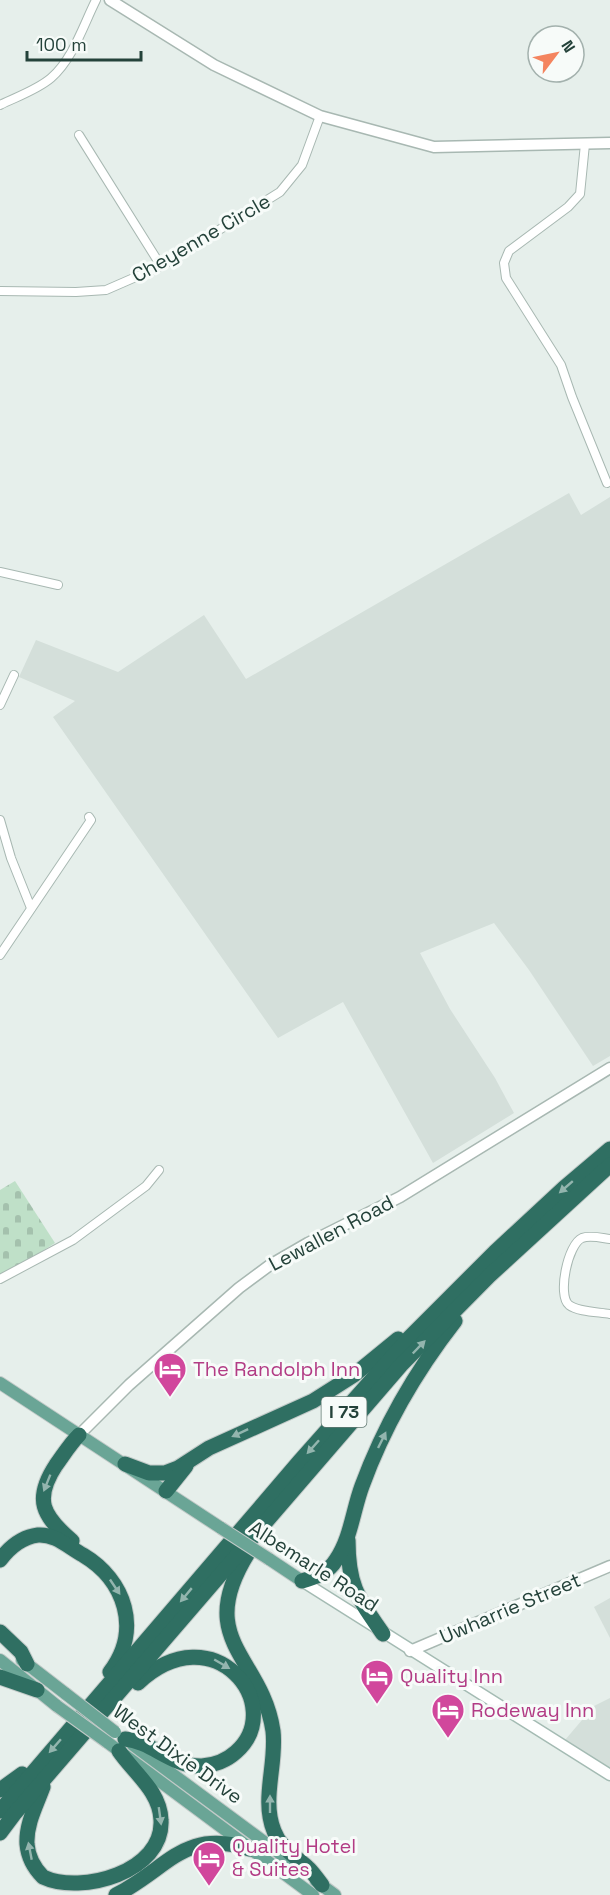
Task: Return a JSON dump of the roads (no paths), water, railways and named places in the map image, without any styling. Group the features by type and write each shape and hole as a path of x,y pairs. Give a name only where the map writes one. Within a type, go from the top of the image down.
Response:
{"highway":[{"name":"I 73","path":"0,1833 46,1779 102,1702 307,1453 409,1338 461,1285 564,1188 610,1149"},
{"name":"I 73","path":"0,1811 40,1764 102,1702 276,1510 401,1365 489,1276 610,1165"},
{"path":"302,1581 318,1577 337,1559 348,1534 362,1487 396,1411 418,1372 440,1340 489,1276"},
{"path":"125,1464 149,1473 165,1473 238,1434 313,1401 354,1375 461,1285"},
{"path":"46,1779 33,1811 28,1832 27,1846 32,1862 48,1882 60,1889 88,1892 112,1885 138,1868 150,1854 159,1838 161,1820 158,1804 150,1788 130,1767 117,1741 138,1740 178,1762 200,1766 216,1764 230,1757 246,1740 253,1716 252,1703 244,1684 229,1668 212,1659 193,1656 173,1660 155,1669 119,1704 102,1702 105,1678 121,1653 128,1624 126,1611 119,1591 104,1572 51,1521 44,1509 43,1501 43,1490 47,1478 71,1443 80,1435"},
{"path":"166,1491 192,1459"},
{"path":"276,1510 272,1524 249,1552 235,1577 228,1599 227,1617 236,1649 261,1695 271,1722 274,1744 269,1809 273,1829 284,1848 309,1869 317,1890"},
{"path":"348,1534 348,1564 354,1590 383,1634"},
{"path":"0,1560 17,1543 39,1535 58,1540 89,1558"},
{"path":"0,1632 21,1652 27,1664"},
{"path":"0,1677 37,1690"},
{"path":"0,1791 26,1771 40,1764"},
{"path":"116,1895 194,1845 220,1843 250,1849"}],"main road":[{"name":"Albemarle Road","path":"2,1387 125,1464 302,1581"},
{"name":"West Dixie Drive","path":"0,1641 66,1694 117,1741 250,1849 317,1890 335,1895"},
{"name":"West Dixie Drive","path":"0,1660 57,1706 117,1741 317,1890"}],"street":[{"path":"0,105 49,80 60,68 69,55 96,0"},
{"path":"110,0 214,65 320,116 434,147 610,143"},
{"name":"Cheyenne Circle","path":"0,291 106,290 161,266 280,192 302,165 320,116"},
{"path":"79,135 161,266"},
{"path":"585,144 580,194 568,207 509,251 504,263 506,278 561,365 607,483"},
{"path":"0,572 57,585"},
{"path":"0,705 14,675"},
{"path":"0,955 91,820 89,817"},
{"path":"0,820 11,858 32,908"},
{"name":"Lewallen Road","path":"80,1435 129,1385 239,1288 270,1265 308,1243 400,1197 610,1068"},
{"path":"0,1280 73,1240 146,1186 159,1170"},
{"path":"610,1239 584,1237 576,1242 570,1252 563,1292 567,1303 572,1307 610,1314"},
{"name":"Uwharrie Street","path":"410,1651 610,1566"},
{"name":"Albemarle Road","path":"302,1581 610,1775"}],"place":[{"name":"The Randolph Inn","path":"170,1398"},
{"name":"Quality Inn","path":"377,1705"},
{"name":"Rodeway Inn","path":"448,1739"},
{"name":"Quality Hotel & Suites","path":"209,1887"}]}
